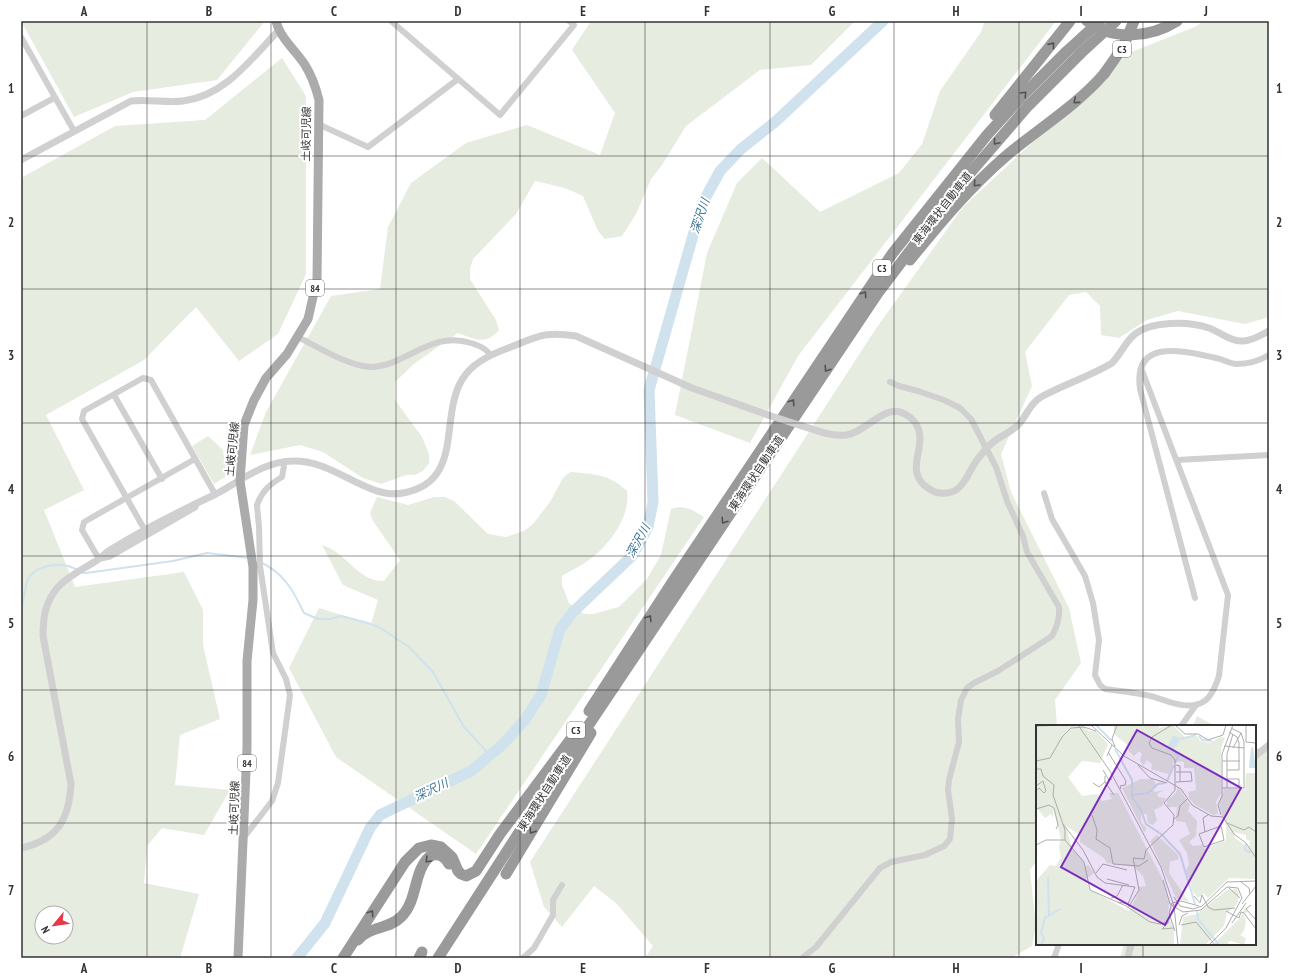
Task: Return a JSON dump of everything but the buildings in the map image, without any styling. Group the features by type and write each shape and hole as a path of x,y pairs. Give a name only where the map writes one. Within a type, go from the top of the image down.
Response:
{"highway":[{"path":"1087,21 1108,31 1124,35 1138,35 1159,30 1177,21"},
{"name":"東海環状自動車道","path":"432,958 520,823 570,740 673,580 806,379 892,254 928,207 1007,112 1066,52 1100,21"},
{"name":"東海環状自動車道","path":"438,958 644,641 910,248 959,186 1028,106 1081,53 1116,21"},
{"name":"C3","path":"837,354 928,237 986,174 1074,102 1104,74 1123,47 1134,21"},
{"path":"928,207 962,158 1067,25"},
{"path":"506,874 614,696 644,641"},
{"path":"343,958 405,862 419,848 431,845 441,847 452,857 458,871 461,874 466,876 476,871 500,834 570,740"},
{"path":"343,958 365,933 389,925 401,918 408,907 423,864 430,856 441,855 446,858 449,863 451,875"}],"main road":[{"name":"土岐可児線","path":"238,958 248,748 247,661 256,567 254,548 240,481 244,425 254,400 266,378 298,337 308,319 317,280 319,100 314,81 305,65 278,31 276,21"}],"street":[{"path":"391,21 500,115 574,25 569,21"},
{"path":"21,160 131,101 147,99 181,101 211,93 232,79 278,31"},
{"path":"21,37 54,98 74,131"},
{"path":"318,124 368,147 458,79"},
{"path":"21,115 54,98"},
{"path":"21,848 36,844 56,831 65,818 70,802 71,784 45,648 43,624 44,612 53,593 59,586 77,572 99,559 108,551 147,532 177,512 216,494 261,469 282,462 293,460 321,464 364,485 390,494 417,489 430,480 440,469 446,455 453,403 458,387 466,374 491,355 540,335 548,334 576,336 692,388 768,415 830,434 846,435 865,428 880,416 891,411 900,412 914,422 919,431 921,441 916,473 921,482 930,490 940,493 951,492 961,487 979,456 994,441 1018,426 1034,402 1112,363 1126,342 1148,327 1160,324 1196,325 1242,342 1251,340 1269,332"},
{"path":"298,337 348,361 371,367 385,364 438,342 456,339 485,348 491,355"},
{"path":"1195,598 1140,389 1139,379 1141,368 1143,362 1149,356 1163,350 1218,358 1236,364 1252,363 1269,355"},
{"path":"1044,493 1052,519 1085,576 1093,603 1099,640 1095,675 1100,685 1105,689 1146,695 1185,705 1196,705 1204,702 1219,676 1228,595 1141,368"},
{"path":"147,532 82,419 84,411 143,378 151,380 216,494"},
{"path":"802,958 816,947 880,868 891,862 925,855 944,846 950,839 952,819 948,785 959,742 958,720 961,700 968,688 974,683 1018,659 1052,636 1056,629 1060,615 1059,607 1027,552 1023,536 1007,501 1002,480 971,419 960,408 944,400 890,382"},
{"path":"114,395 162,478"},
{"path":"1177,460 1269,455"},
{"path":"99,559 82,530 84,522 128,499 195,459"},
{"path":"254,548 259,527 257,504 261,494 270,484 282,477 284,466 282,462"},
{"path":"245,836 272,801 278,783 290,695 286,679 273,653 256,567"},
{"path":"1182,725 1196,705"},
{"path":"1256,755 1269,745"},
{"path":"523,958 534,948 553,915 553,900 562,885"},
{"path":"1054,958 1059,945"},
{"path":"1128,958 1131,945"}],"shaded area":[{"path":"21,21 265,21 217,80 133,92 74,117"},
{"path":"591,21 855,21 811,65 760,70 686,126 662,165 651,179 636,214 622,236 605,239 598,231 583,196 565,188 535,181 516,214 473,259 470,269 470,279 496,320 499,330 494,335 484,340 475,339 458,333 415,363 395,382 395,400 422,437 429,454 429,463 423,471 415,475 406,475 381,484 363,478 323,452 300,445 250,455 266,412 331,296 380,289 388,227 411,183 466,143 527,125 600,155 615,113 572,50"},
{"path":"985,21 1056,21 798,356 750,443 675,415 707,253 737,183 762,158 820,212 899,173 922,144 940,91 981,32"},
{"path":"1202,21 1269,21 1269,317 1245,324 1178,311 1147,320 1119,338 1101,335 1100,306 1086,292 1069,295 1025,352 1032,386 1001,454 1011,492 1069,608 1081,663 1055,700 1057,725 1036,725 1036,861 1030,870 1036,926 1032,946 1011,958 645,958 653,946 616,903 594,886 562,927 544,907 530,862 875,330 963,207 1129,53 1197,26"},
{"path":"282,58 306,96 306,274 278,334 239,361 196,307 144,360 46,415 84,490 44,510 75,587 184,572 203,610 203,645 220,719 180,735 175,785 230,790 204,835 162,828 147,846 144,883 199,894 180,958 21,958 21,178 115,126 205,120"},
{"path":"208,436 223,450 226,473 225,477 214,484 192,446"},
{"path":"570,472 594,474 607,478 614,481 627,491 626,509 623,518 619,527 608,543 590,559 562,576 562,585 569,603 584,614 593,614 619,607 647,579 661,555 671,509 684,507 704,517 476,854 336,757 289,668 319,608 371,624 378,600 343,585 322,545 338,553 359,572 367,577 384,581 400,560 373,521 370,513 377,497 408,505 434,497 445,497 454,501 488,534 506,537 524,531 533,524 550,502 563,478"},
{"path":"1197,716 1213,725 1193,725"},
{"path":"1256,748 1269,751 1269,958 1120,958 1124,945 1256,945"}],"waterway":[{"name":"深沢川","path":"297,958 325,923 370,828 380,815 471,771 502,745 525,720 541,695 560,629 573,612 632,556 648,527 653,502 649,390 702,204 720,171 741,149 775,122 883,21"},
{"path":"81,572 86,573 173,561 207,553 249,558"},
{"path":"260,562 268,566 282,577 292,590 304,613 318,619 330,619 341,616 368,623 379,627 409,647 433,672 464,727 490,755"},
{"path":"21,613 25,589 29,577 34,572 52,565 72,567 78,570"}]}
